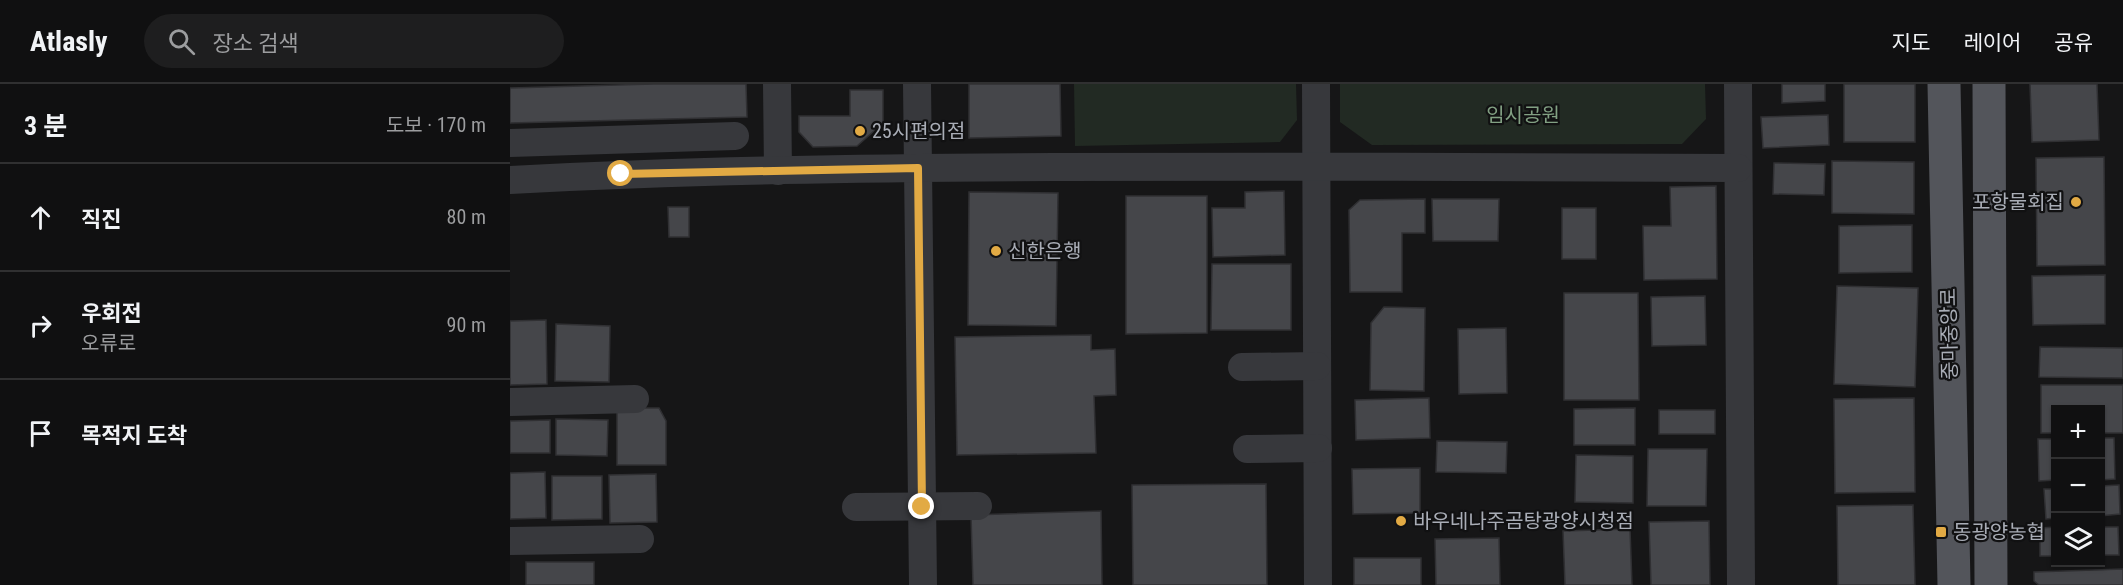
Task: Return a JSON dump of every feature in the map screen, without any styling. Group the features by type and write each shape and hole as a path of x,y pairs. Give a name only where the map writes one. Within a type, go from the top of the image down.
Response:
{"main road":[{"name":"중마중앙로","path":"1944,84 1954,585"},
{"name":"중마중앙로","path":"1989,84 1991,585"}],"street":[{"path":"777,84 778,171"},
{"path":"917,84 922,585"},
{"path":"1316,84 1318,585"},
{"path":"1738,84 1741,585"},
{"path":"510,143 735,136"},
{"path":"510,180 621,174 918,168 1317,165 1738,168"},
{"path":"1242,367 1317,366"},
{"path":"510,402 635,399"},
{"path":"1247,449 1318,448"},
{"path":"856,507 978,506"},
{"path":"510,541 640,539"}],"green space":[{"path":"1074,84 1296,84 1297,120 1280,142 1075,146"},
{"name":"임시공원","path":"1340,84 1705,84 1706,119 1682,144 1372,145 1340,122"}],"building":[{"path":"746,84 747,117 510,123 510,88"},
{"path":"969,84 1060,84 1061,136 969,138"},
{"path":"1782,84 1825,84 1825,101 1782,103"},
{"path":"1844,84 1915,84 1915,142 1844,142"},
{"path":"2030,84 2097,84 2099,140 2032,142"},
{"path":"850,90 883,90 883,123 857,146 813,147 799,132 799,116 850,116"},
{"path":"1828,115 1829,145 1763,148 1761,117"},
{"path":"2104,157 2105,265 2037,266 2036,158"},
{"path":"1832,161 1914,162 1914,214 1832,213"},
{"path":"1774,163 1825,164 1824,195 1773,194"},
{"path":"1716,186 1717,279 1644,280 1643,226 1671,226 1670,187"},
{"path":"1284,191 1285,255 1213,257 1212,208 1245,208 1245,192"},
{"path":"969,192 1058,193 1056,326 968,325"},
{"path":"1126,196 1207,196 1207,333 1126,334"},
{"path":"1425,199 1425,233 1402,233 1402,292 1350,292 1349,210 1360,200"},
{"path":"1432,199 1499,199 1498,241 1433,241"},
{"path":"668,207 689,207 689,237 669,237"},
{"path":"1562,208 1596,208 1596,259 1562,259"},
{"path":"1912,225 1912,272 1839,273 1839,226"},
{"path":"1212,264 1291,264 1291,330 1211,330"},
{"path":"2105,275 2105,324 2033,325 2032,276"},
{"path":"1837,286 1918,288 1915,387 1834,384"},
{"path":"1564,293 1638,293 1639,400 1564,400"},
{"path":"1705,296 1706,345 1652,346 1651,297"},
{"path":"1384,307 1425,308 1424,391 1370,390 1371,323"},
{"path":"546,320 547,384 510,385 510,321"},
{"path":"556,324 610,326 609,382 555,381"},
{"path":"1506,328 1507,393 1459,394 1458,329"},
{"path":"1091,335 1091,350 1115,349 1116,395 1094,396 1096,453 957,455 955,337"},
{"path":"2040,347 2123,348 2123,378 2039,377"},
{"path":"2041,385 2123,385 2123,433 2105,433 2105,405 2051,405 2051,433 2041,433"},
{"path":"1429,398 1430,438 1356,440 1355,400"},
{"path":"1914,398 1915,492 1835,493 1834,399"},
{"path":"617,408 659,408 666,421 666,465 617,465"},
{"path":"1635,408 1635,445 1574,445 1574,409"},
{"path":"1659,410 1715,410 1715,434 1659,434"},
{"path":"556,419 608,420 607,456 556,455"},
{"path":"550,420 550,453 510,453 510,421"},
{"path":"2105,438 2114,438 2115,479 2105,480"},
{"path":"2038,439 2051,439 2051,480 2039,481"},
{"path":"1437,441 1507,442 1506,473 1436,472"},
{"path":"1648,449 1707,449 1706,506 1647,506"},
{"path":"1576,455 1633,456 1633,503 1575,502"},
{"path":"1420,468 1420,513 1353,514 1352,469"},
{"path":"545,472 546,518 510,519 510,473"},
{"path":"656,474 657,522 610,523 609,475"},
{"path":"552,476 602,476 602,519 552,520"},
{"path":"1266,484 1267,585 1133,585 1132,485"},
{"path":"2119,485 2120,514 2105,516 2105,486"},
{"path":"2044,489 2051,489 2051,518 2046,519"},
{"path":"1913,505 1915,585 1838,585 1837,506"},
{"path":"1101,511 1102,585 973,585 971,515"},
{"path":"1709,521 1710,585 1651,585 1649,522"},
{"path":"2051,527 2051,556 2040,556 2040,528"},
{"path":"2105,527 2118,527 2119,555 2105,555"},
{"path":"1630,529 1632,585 1565,585 1563,531"},
{"path":"1499,538 1500,585 1436,585 1435,539"},
{"path":"1354,558 1421,558 1421,585 1354,585"},
{"path":"526,562 594,562 594,585 526,585"},
{"path":"2123,569 2123,585 2039,585 2034,581 2034,572"}],"place":[{"name":"25시편의점","path":"860,131"},
{"name":"포항물회집","path":"2076,202"},
{"name":"신한은행","path":"996,251"},
{"name":"바우네나주곰탕광양시청점","path":"1401,521"},
{"name":"동광양농협","path":"1941,532"}],"route":[{"path":"621,174 918,168 922,507"}]}
